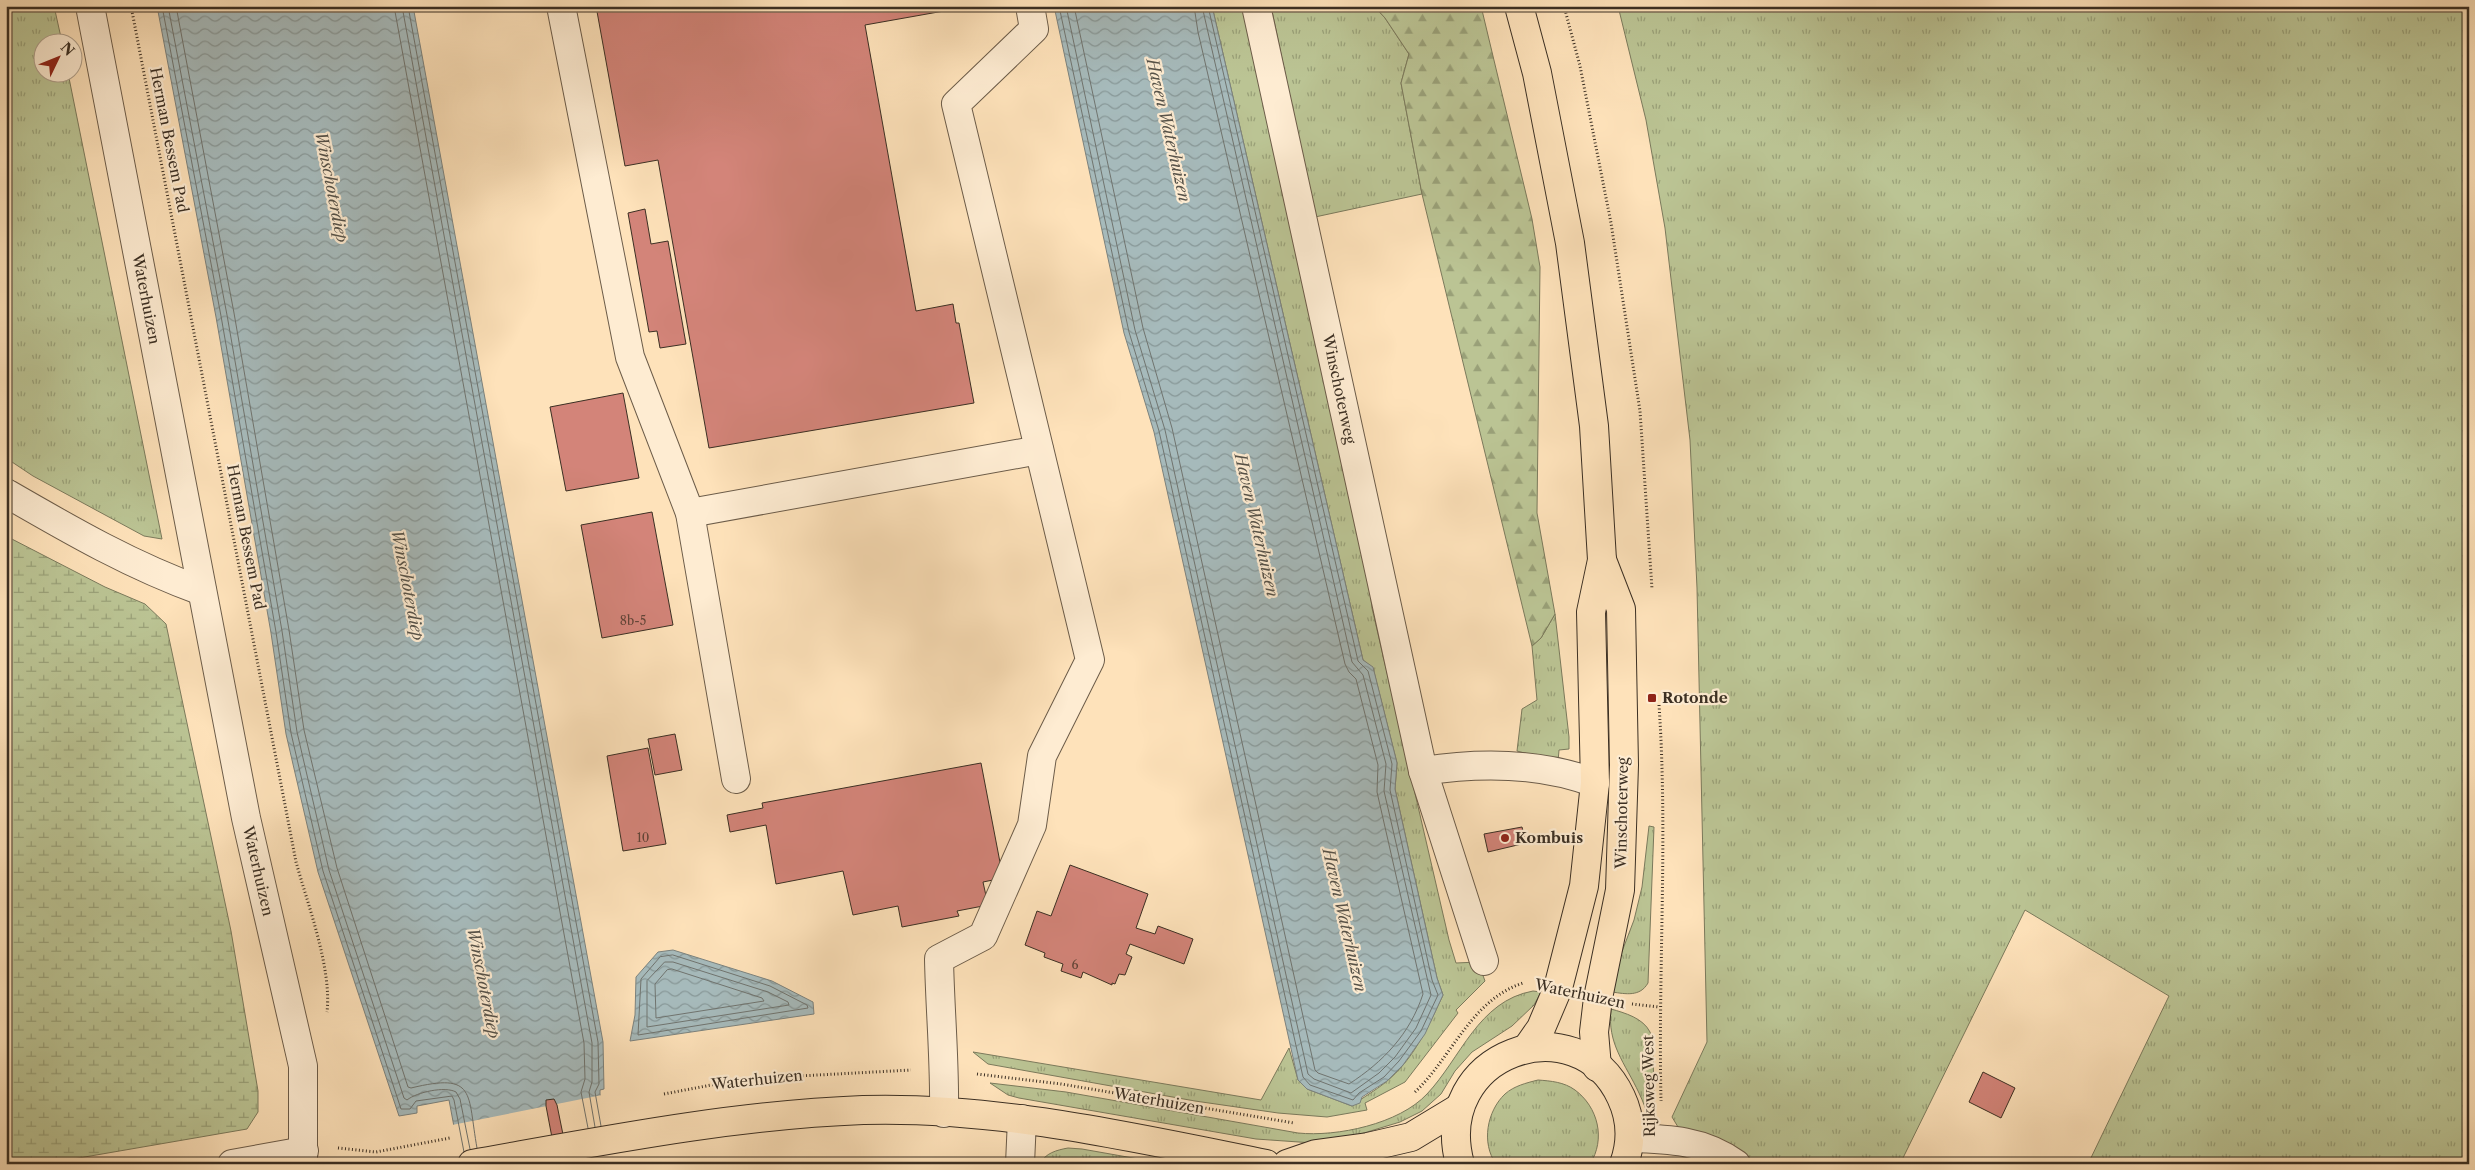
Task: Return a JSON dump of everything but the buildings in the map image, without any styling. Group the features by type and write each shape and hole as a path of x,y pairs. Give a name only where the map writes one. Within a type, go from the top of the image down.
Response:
{"main road":[{"name":"Winschoterweg","path":"1520,6 1537,73 1570,243 1594,426 1602,560 1591,612 1595,783 1584,886 1558,988 1540,1028 1527,1048"},
{"name":"Winschoterweg","path":"1597,1067 1594,1032 1598,998 1620,890 1624,765 1622,609 1602,560"},
{"path":"1460,1164 1455,1138 1459,1108 1469,1087 1485,1069 1512,1053 1527,1048 1557,1048 1571,1052 1597,1067 1618,1091 1625,1106 1627,1151"},
{"path":"1287,1164 1316,1154 1368,1147 1411,1137 1459,1108"},
{"path":"472,1164 667,1130 780,1116 864,1110 944,1113 1022,1119 1266,1164"}],"street":[{"name":"Waterhuizen","path":"90,6 246,818 303,1066 303,1157"},
{"path":"561,6 630,357 690,512 736,779"},
{"path":"944,1113 945,1072 941,1046 939,959 983,936 1032,825 1042,756 1090,660 956,104 1034,28 1030,6"},
{"name":"Winschoterweg","path":"1256,6 1423,771 1484,961"},
{"path":"690,512 1038,450"},
{"path":"6,493 126,560 157,575 202,591"},
{"name":"Winschoterweg","path":"1423,771 1454,766 1517,766 1548,770 1595,783"},
{"path":"1020,1164 1022,1119"},
{"path":"1627,1151 1661,1139 1703,1145 1722,1154 1736,1164"},
{"path":"232,1164 303,1157"}],"path":[{"name":"Herman Bessem Pad","path":"132,6 296,862 324,965 329,998 327,1016"},
{"name":"Waterhuizen","path":"1408,1097 1426,1082 1466,1027 1485,1006 1498,996 1523,983 1558,988"},
{"name":"Waterhuizen","path":"1598,998 1624,1004 1659,1007"},
{"name":"Rijksweg West","path":"1659,1007 1661,1139"},
{"name":"Waterhuizen","path":"661,1094 743,1079 888,1070 945,1072 1008,1076 1299,1124"},
{"path":"303,1157 330,1148 376,1152 450,1138"}],"green space":[{"path":"6,6 54,6 60,32 32,32 32,82 70,82 162,539 144,536 33,476 6,458"},
{"path":"1212,6 1245,6 1364,537 1372,608 1449,940 1456,963 1478,962 1485,981 1456,1010 1458,1013 1405,1082 1365,1103 1367,1110 1327,1117 1278,1113 1195,1101 988,1064 973,1052 1261,1100 1289,1048 1298,1080 1307,1089 1352,1106 1386,1082 1405,1063 1432,1019 1443,995 1437,978 1395,789 1397,763 1373,668 1363,660"},
{"path":"1271,6 1374,6 1385,18 1409,54 1401,83 1422,194 1315,217"},
{"path":"1374,6 1481,6 1532,219 1540,267 1537,513 1555,614 1541,638 1532,646 1422,194 1401,83 1409,54 1385,18"},
{"path":"1618,6 2469,6 2469,1164 2088,1164 2169,996 2025,910 1900,1164 1755,1164 1738,1150 1719,1140 1678,1127 1672,1117 1707,1042 1697,588 1690,440 1665,228 1646,120"},
{"path":"6,536 105,587 145,604 166,624 231,931 258,1091 258,1112 247,1129 73,1159 30,1164 6,1164"},
{"path":"1555,614 1569,737 1569,749 1559,750 1558,762 1517,751 1522,709 1537,700 1532,646 1541,638"},
{"path":"1649,826 1654,827 1648,983 1637,993 1612,992 1618,962 1634,920 1642,887"},
{"path":"1533,991 1541,992 1534,1005 1512,1026 1472,1052 1455,1071 1441,1094 1422,1111 1400,1122 1354,1136 1313,1143 1256,1139 1019,1098 1008,1095 990,1083 1066,1092 1298,1133 1331,1133 1349,1130 1384,1121 1415,1104 1439,1080 1484,1018 1498,1006 1514,997"},
{"path":"1611,1009 1628,1014 1643,1023 1650,1032 1653,1059 1654,1117 1649,1118 1614,1043 1610,1021"},
{"path":"1538,1080 1557,1082 1571,1087 1589,1105 1594,1114 1598,1134 1598,1144 1590,1164 1496,1164 1491,1156 1488,1127 1494,1109 1505,1094 1512,1089"},
{"path":"1068,1148 1167,1164 1040,1164 1048,1155"},
{"path":"1695,1156 1719,1164 1673,1164 1672,1160"}],"water":[{"name":"Winschoterdiep","path":"157,6 413,6 603,1042 604,1089 600,1090 600,1094 613,1164 461,1164 449,1100 417,1106 417,1113 399,1116 318,872 286,734 271,633 216,317"},
{"name":"Haven Waterhuizen","path":"1054,6 1212,6 1363,660 1373,667 1397,763 1395,789 1437,978 1443,995 1425,1034 1403,1065 1387,1081 1362,1097 1360,1103 1352,1106 1307,1089 1298,1080 1154,432 1124,333"},
{"path":"673,950 772,981 813,1002 814,1014 630,1041 635,1015 636,977 658,952"}],"pier":[{"path":"602,1095 614,1164 459,1164 452,1125"}],"place":[{"name":"Rotonde","path":"1652,698"},
{"name":"Kombuis","path":"1505,838"}]}
